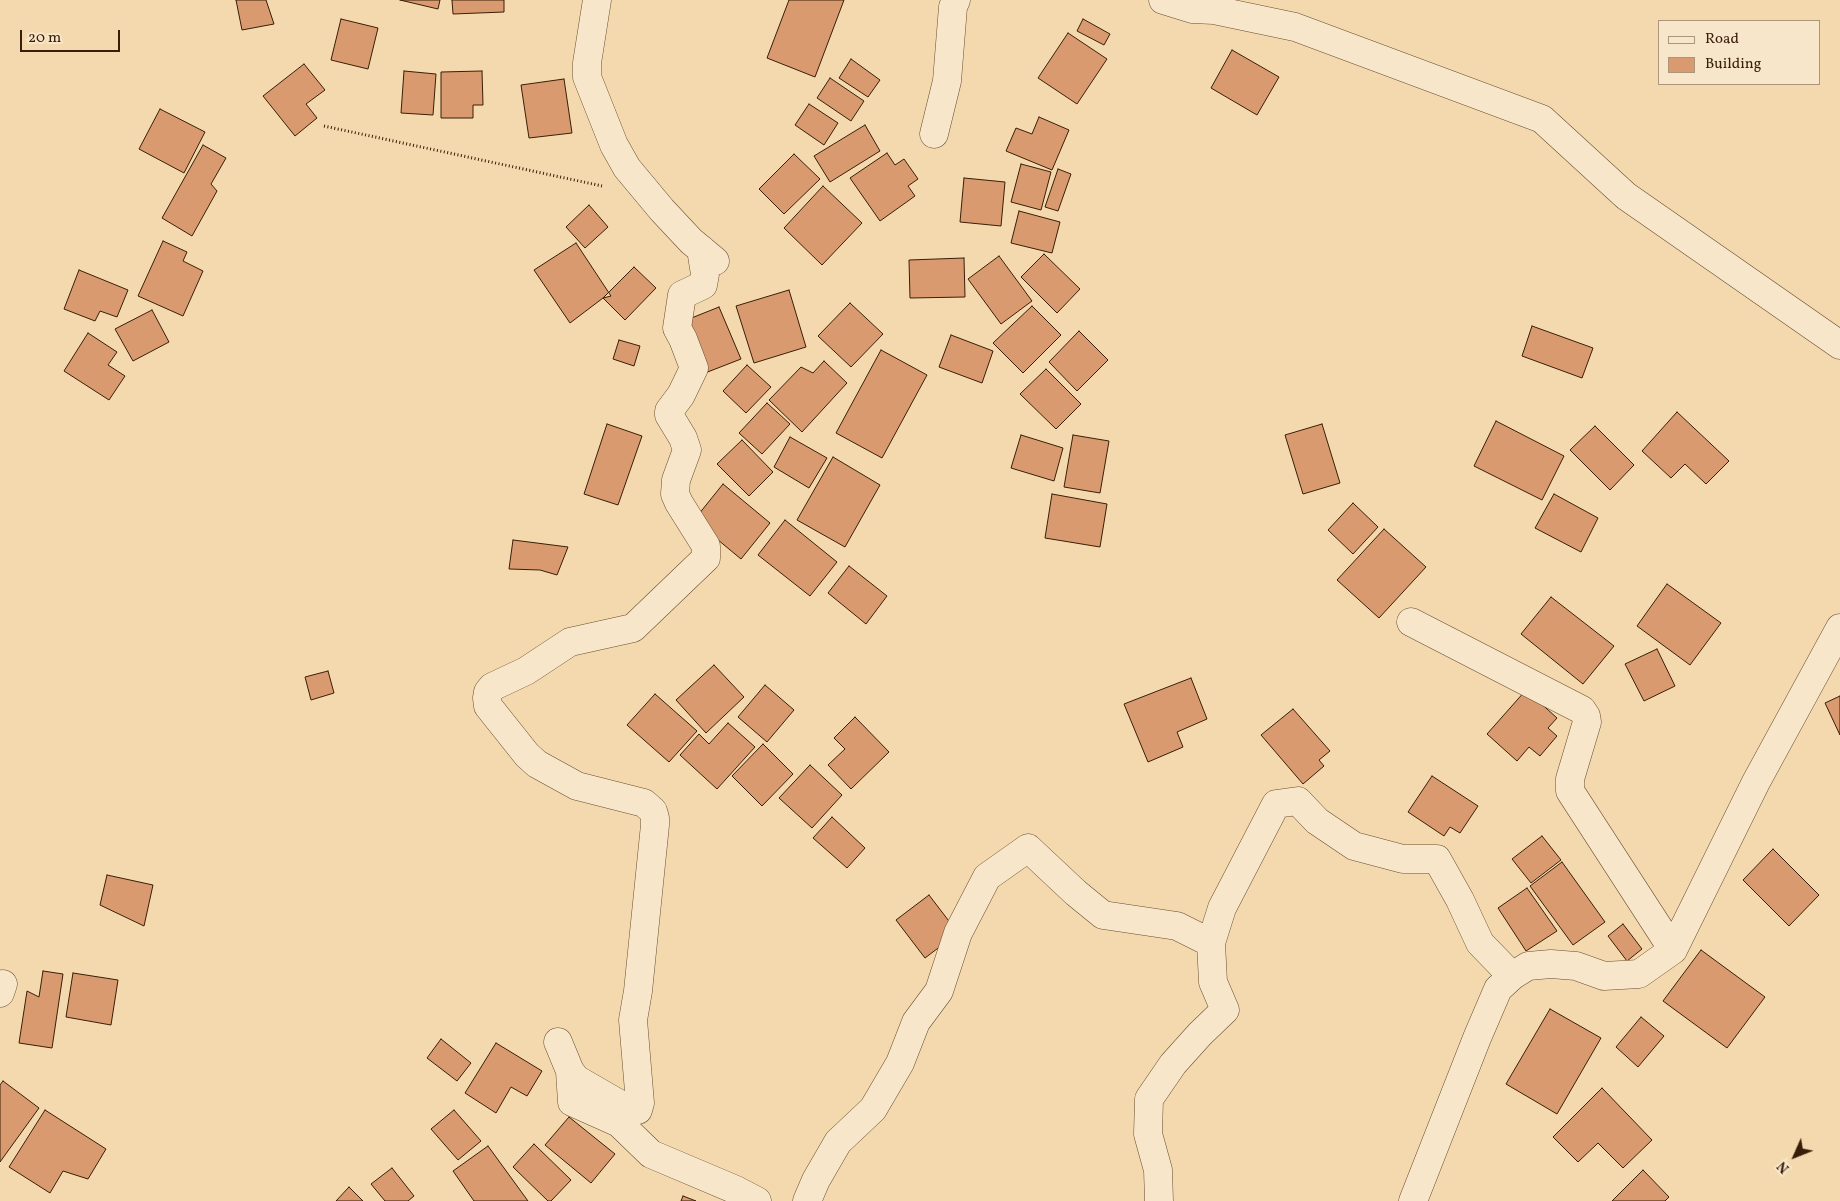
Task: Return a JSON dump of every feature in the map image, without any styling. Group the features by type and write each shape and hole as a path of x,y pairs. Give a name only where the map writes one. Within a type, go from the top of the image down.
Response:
{"street":[{"path":"597,0 587,63 587,77 610,136 627,168 662,210 691,241 723,268"},
{"path":"934,134 947,81 956,0"},
{"path":"1166,1 1192,9 1214,10 1295,27 1542,119 1626,196 1840,345"},
{"path":"558,1042 570,1071 576,1079 628,1109 638,1110 640,1107 633,1020 641,961 655,818 652,811 644,803 577,786 538,764 527,755 488,706 486,698 492,687 526,670 570,642 632,628 706,558 706,546 675,494 676,480 687,450 683,438 669,415 669,411 681,395 694,368 683,339 676,328 682,296 703,284 705,274 701,250"},
{"path":"1411,622 1582,710 1586,716 1586,722 1570,779 1570,791 1673,950"},
{"path":"1413,1201 1476,1038 1498,989 1512,976 1528,966 1551,964 1576,966 1604,976 1639,974 1673,950 1756,782 1840,628"},
{"path":"1159,1201 1158,1170 1148,1134 1150,1099 1173,1064 1225,1010 1213,982 1211,943 1222,908 1276,804 1298,801 1317,821 1354,846 1403,859 1437,859 1460,900 1480,943 1512,976"},
{"path":"807,1201 816,1180 838,1142 873,1109 900,1063 916,1022 940,990 958,933 987,877 1028,848 1076,893 1103,915 1178,926 1211,943"},
{"path":"570,1071 572,1102 619,1123 651,1154 736,1190 757,1201"}],"path":[{"path":"324,126 602,186"}],"building":[{"path":"236,0 266,0 274,24 242,30"},
{"path":"400,0 440,0 438,9"},
{"path":"452,0 504,0 504,12 453,14"},
{"path":"789,0 844,0 815,77 767,58"},
{"path":"341,19 378,28 368,69 331,60"},
{"path":"1083,19 1110,34 1104,45 1077,31"},
{"path":"1068,33 1107,59 1077,104 1038,78"},
{"path":"1232,50 1279,77 1257,115 1211,88"},
{"path":"851,59 880,80 868,97 839,78"},
{"path":"304,64 325,90 306,104 317,118 295,136 263,96"},
{"path":"404,71 436,74 433,115 401,113"},
{"path":"482,71 483,105 473,105 473,118 441,118 441,72"},
{"path":"830,78 864,101 851,121 817,98"},
{"path":"564,79 572,133 529,138 521,85"},
{"path":"809,104 838,123 824,145 795,125"},
{"path":"160,109 205,132 184,173 139,149"},
{"path":"1039,117 1069,130 1052,170 1006,151 1016,128 1032,134"},
{"path":"865,125 880,151 830,182 814,156"},
{"path":"203,145 226,158 211,184 217,191 192,236 162,218"},
{"path":"887,153 895,165 904,159 918,179 908,186 915,196 880,221 850,178"},
{"path":"794,154 820,179 784,214 759,189"},
{"path":"1021,164 1051,172 1041,210 1011,202"},
{"path":"1058,169 1071,174 1058,211 1045,207"},
{"path":"964,178 1005,182 1001,226 960,222"},
{"path":"823,186 862,223 822,265 784,228"},
{"path":"589,205 608,227 585,248 566,227"},
{"path":"1019,211 1060,222 1052,253 1011,243"},
{"path":"163,241 187,252 183,261 203,271 183,316 138,296"},
{"path":"576,243 611,296 603,298 570,323 534,270"},
{"path":"1044,254 1080,289 1057,313 1021,277"},
{"path":"999,256 1032,301 1001,324 968,279"},
{"path":"964,258 965,297 910,298 909,260"},
{"path":"634,267 656,288 625,320 603,298"},
{"path":"79,270 128,290 117,317 100,311 95,321 64,309"},
{"path":"789,290 806,347 754,363 736,306"},
{"path":"850,303 883,334 851,367 818,336"},
{"path":"1032,306 1061,335 1023,373 993,343"},
{"path":"719,307 741,359 705,373 684,321"},
{"path":"152,310 169,342 133,361 115,329"},
{"path":"1532,326 1593,348 1582,378 1522,356"},
{"path":"1079,331 1108,360 1077,391 1049,362"},
{"path":"88,333 117,352 108,365 125,376 109,400 64,371"},
{"path":"951,335 993,351 982,383 939,367"},
{"path":"619,340 640,346 634,366 613,359"},
{"path":"881,350 927,375 882,458 836,433"},
{"path":"824,361 847,383 802,432 769,400 801,367 813,373"},
{"path":"747,365 771,387 746,413 723,391"},
{"path":"1046,369 1081,404 1056,429 1020,394"},
{"path":"767,403 790,424 762,454 739,433"},
{"path":"1677,412 1729,461 1706,484 1685,464 1671,478 1642,451"},
{"path":"1496,421 1564,456 1542,500 1474,466"},
{"path":"607,424 642,436 618,505 584,494"},
{"path":"1322,424 1340,483 1303,494 1285,435"},
{"path":"1595,426 1634,465 1610,490 1570,450"},
{"path":"1021,435 1063,448 1054,481 1011,468"},
{"path":"1073,435 1109,441 1100,493 1064,487"},
{"path":"790,437 827,458 809,488 774,467"},
{"path":"742,440 773,472 749,496 717,464"},
{"path":"833,457 880,485 845,547 797,520"},
{"path":"723,484 770,523 741,559 694,520"},
{"path":"1052,494 1107,504 1100,547 1045,538"},
{"path":"1554,494 1598,518 1581,552 1535,528"},
{"path":"1353,503 1378,527 1353,554 1328,530"},
{"path":"785,520 837,562 810,596 758,555"},
{"path":"1384,529 1426,567 1379,618 1337,580"},
{"path":"513,540 568,547 557,575 540,570 509,569"},
{"path":"849,566 887,596 866,624 828,593"},
{"path":"1667,584 1721,623 1690,665 1637,626"},
{"path":"1551,597 1614,646 1583,684 1521,634"},
{"path":"1657,649 1675,686 1644,701 1625,664"},
{"path":"714,665 744,697 706,733 676,700"},
{"path":"328,671 334,693 311,700 305,677"},
{"path":"1191,678 1207,719 1177,732 1183,747 1148,762 1124,704"},
{"path":"765,685 794,710 767,742 738,717"},
{"path":"1526,690 1557,718 1548,728 1557,736 1540,756 1529,747 1517,761 1487,734"},
{"path":"655,694 697,731 669,762 627,725"},
{"path":"1840,696 1840,735 1825,703"},
{"path":"1293,709 1330,751 1319,760 1324,766 1303,784 1261,735"},
{"path":"855,717 889,752 851,789 828,765 845,749 834,738"},
{"path":"728,723 755,747 717,789 680,755 699,734 709,744"},
{"path":"763,744 793,774 762,806 732,776"},
{"path":"810,765 842,795 812,828 779,798"},
{"path":"1432,776 1478,806 1460,833 1450,827 1444,836 1408,812"},
{"path":"832,817 865,848 847,868 813,838"},
{"path":"1542,836 1561,860 1531,883 1512,859"},
{"path":"1773,849 1819,895 1789,926 1743,880"},
{"path":"1562,862 1605,922 1573,945 1530,886"},
{"path":"107,875 153,885 144,926 100,905"},
{"path":"1527,888 1557,931 1526,951 1498,908"},
{"path":"929,895 958,933 925,958 896,920"},
{"path":"1623,924 1642,949 1627,961 1608,936"},
{"path":"1701,950 1765,997 1727,1048 1663,1001"},
{"path":"43,971 63,974 52,1048 19,1043 27,991 39,997"},
{"path":"73,973 118,980 111,1025 66,1017"},
{"path":"1550,1009 1601,1038 1557,1114 1506,1084"},
{"path":"1641,1017 1664,1036 1638,1067 1616,1047"},
{"path":"441,1039 471,1063 457,1081 427,1058"},
{"path":"496,1043 542,1071 527,1096 511,1087 496,1113 465,1093"},
{"path":"3,1081 39,1108 0,1162 0,1085"},
{"path":"1602,1088 1652,1140 1623,1168 1598,1143 1578,1162 1553,1137"},
{"path":"45,1110 106,1149 88,1179 63,1171 50,1193 9,1167"},
{"path":"454,1110 481,1141 458,1160 431,1129"},
{"path":"569,1117 615,1154 591,1183 545,1145"},
{"path":"534,1144 571,1180 551,1201 548,1201 513,1167"},
{"path":"488,1146 528,1201 474,1201 453,1171"},
{"path":"392,1168 414,1196 408,1201 385,1201 371,1184"},
{"path":"1643,1170 1669,1197 1665,1201 1612,1201"},
{"path":"349,1187 363,1201 336,1201"},
{"path":"683,1196 696,1201 681,1201"}]}
